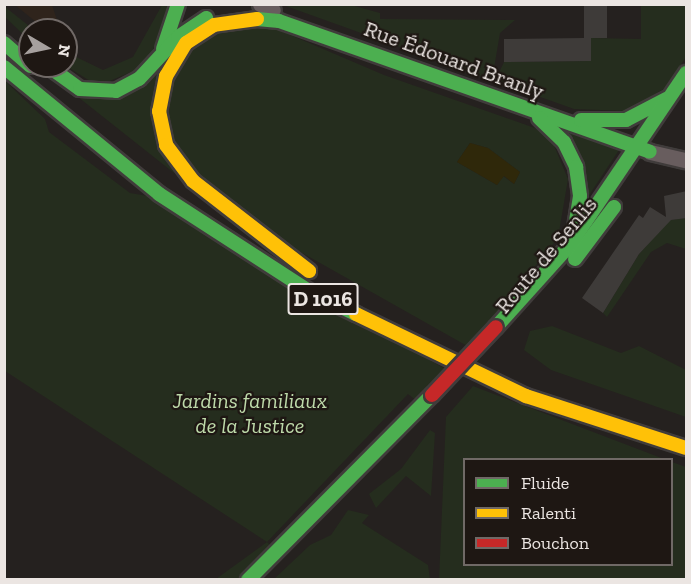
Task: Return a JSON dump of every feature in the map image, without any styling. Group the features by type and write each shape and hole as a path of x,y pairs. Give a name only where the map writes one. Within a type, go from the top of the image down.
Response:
{"main road":[{"path":"160,57 178,4"},
{"name":"Rue Édouard Branly","path":"205,18 240,7 266,7 581,120 646,146"},
{"path":"65,78 80,89 109,92 139,79 160,57 205,18"},
{"path":"205,18 179,52 162,85 159,121 166,145 194,181 309,271"},
{"name":"Rue Édouard Branly","path":"224,22 279,21 527,110 646,146"},
{"path":"4,30 18,41"},
{"path":"4,43 18,55"},
{"name":"D 1016","path":"4,67 98,148 268,267 388,334 591,420 687,457"},
{"path":"646,146 680,95 687,73"},
{"path":"45,78 153,167"},
{"path":"581,120 635,118 680,95"},
{"path":"527,110 559,135 576,167 580,205 569,246"},
{"name":"Route de Senlis","path":"502,330 646,146"},
{"name":"Route de Senlis","path":"502,330 593,238 646,146"},
{"name":"D 1016","path":"176,184 309,271 432,337 521,376"},
{"path":"248,579 432,395 502,330"},
{"path":"404,446 447,400 502,330"},
{"path":"543,384 681,429"},
{"name":"D 1016","path":"591,420 687,448"},
{"path":"264,579 361,489"}],"street":[{"name":"Rue Édouard Branly","path":"188,4 205,18 224,22"},
{"path":"646,146 687,154"},
{"path":"646,146 687,160"}],"shaded area":[{"path":"15,5 52,5 56,18 31,18"}],"green space":[{"path":"162,5 170,5 147,65 98,86 78,74 78,58 103,70 133,57"},
{"path":"283,5 351,5 380,13 380,19 515,20 500,33 492,80"},
{"path":"641,5 686,5 686,57 665,88 627,111 574,109 495,81 504,62 590,61 591,38 641,39"},
{"path":"4,6 19,18 18,29 5,17"},
{"path":"260,22 384,75 535,128 553,143 568,179 558,238 469,347 297,250 186,165 167,128 171,76 206,35","holes":["470,143 488,148 520,172 514,184 503,176 497,185 457,162"]},
{"path":"160,64 174,173 78,97"},
{"name":"Jardins familiaux de la Justice","path":"4,80 45,119 49,132 130,193 148,196 445,369 417,401 408,394 267,542 5,371"},
{"path":"557,127 619,150 584,203"},
{"path":"686,218 686,249 667,243 651,252 607,317 603,313 639,254 670,220"},
{"path":"552,326 621,353 639,346 686,370 686,417 551,370 524,350 530,331"},
{"path":"473,386 661,458 463,458 463,566 673,566 673,462 686,467 686,579 439,580 446,417"},
{"path":"430,430 435,433 431,496 406,476 376,508 369,494 401,469"},
{"path":"348,510 369,515 362,523 428,565 430,579 274,579 310,545 331,535"},
{"path":"267,542 273,548 240,579 216,579"}],"sand":[{"path":"470,143 488,148 520,172 514,184 504,176 497,185 457,162"}],"building":[{"path":"584,4 607,4 607,38 591,38 591,61 504,62 504,39 584,38"},
{"path":"687,191 687,218 671,220 639,254 603,313 582,298 639,215 643,218 650,207 666,217 664,196"}],"traffic: fast":[{"path":"163,49 178,4"},
{"path":"65,78 80,89 116,91 139,79 178,37 206,18"},
{"path":"257,19 279,21 650,152"},
{"path":"4,43 18,55"},
{"path":"4,67 159,194 312,293 356,314"},
{"path":"496,327 569,246 686,73"},
{"path":"581,120 626,120 666,99"},
{"path":"539,118 564,142 576,167 580,196 574,234"},
{"path":"575,259 614,207"},
{"path":"248,580 432,395"}],"traffic: slow":[{"path":"257,19 214,25 186,43 166,76 159,111 166,145 193,181 309,271"},
{"path":"356,314 526,396 686,448"}],"traffic: jam":[{"path":"432,395 496,327"}]}
